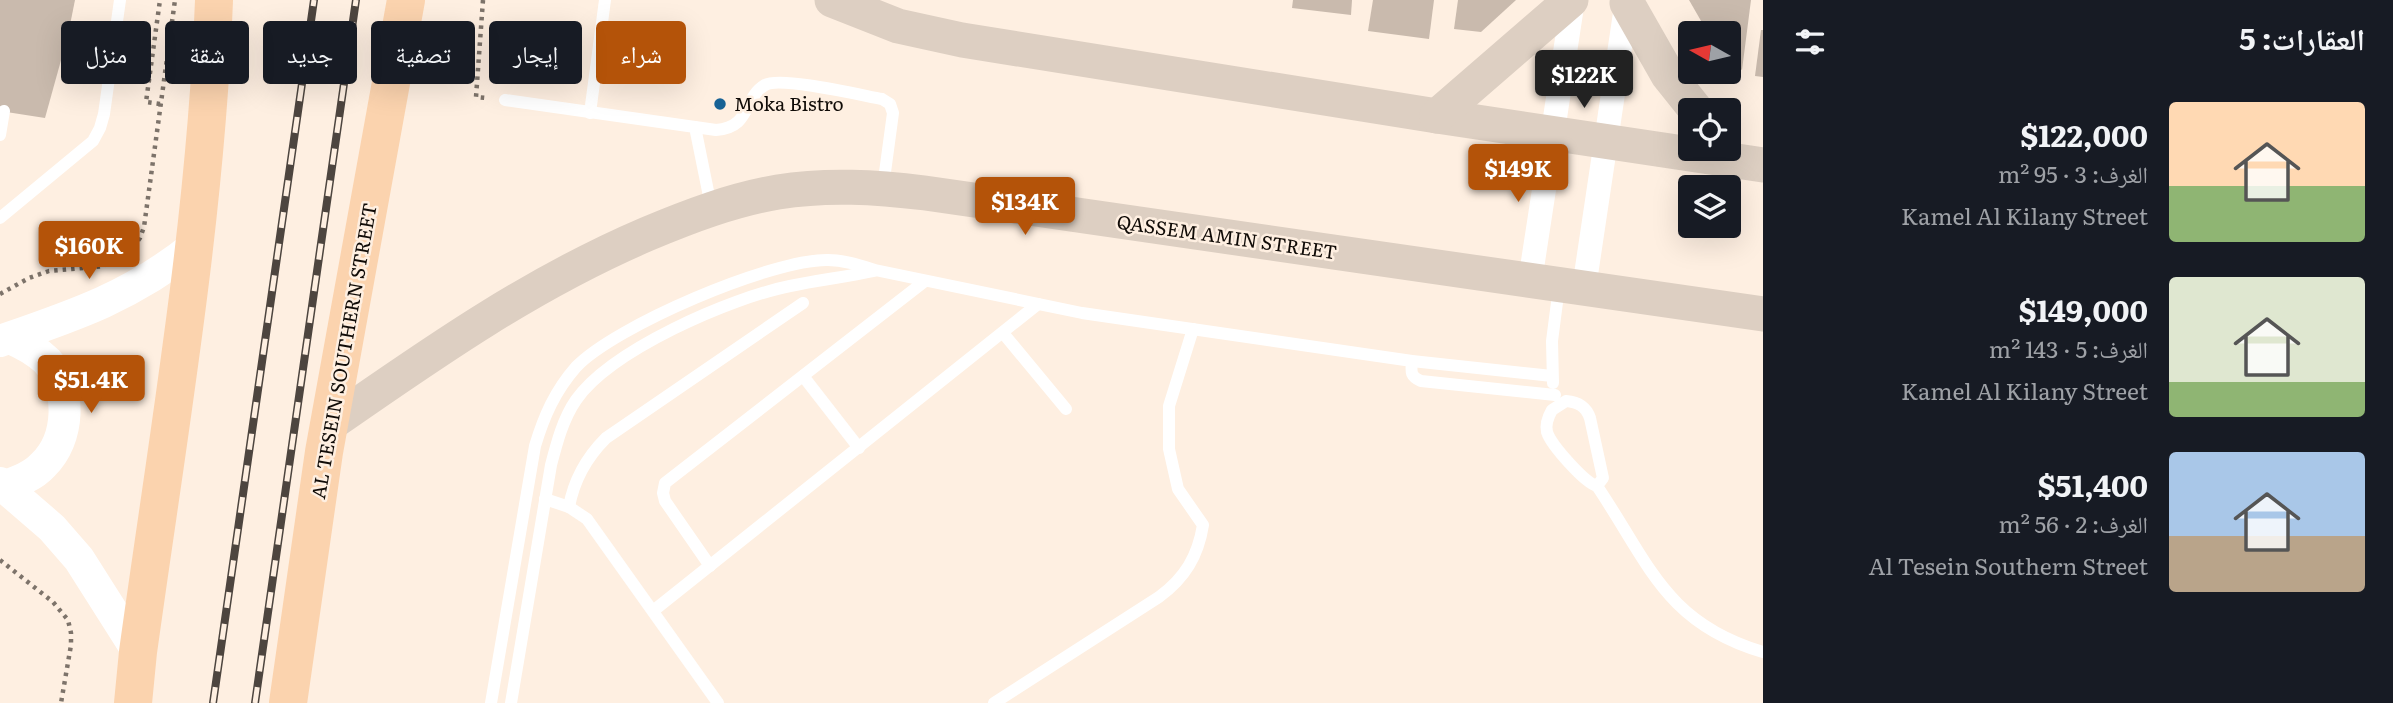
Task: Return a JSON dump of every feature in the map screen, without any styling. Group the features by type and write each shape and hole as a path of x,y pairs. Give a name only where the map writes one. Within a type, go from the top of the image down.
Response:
{"highway":[{"path":"133,703 194,246 209,105 214,0"},
{"name":"AL TESEIN SOUTHERN STREET","path":"289,703 330,424 406,0"}],"main road":[{"path":"832,0 866,15 930,34 1760,165"},
{"path":"1437,116 1572,0"},
{"path":"1627,1 1668,75 1686,98"},
{"path":"1741,149 1760,165"},
{"name":"QASSEM AMIN STREET","path":"330,424 452,340 523,296 594,257 712,208 746,198 800,189 883,188 1763,314"}],"street":[{"path":"1558,284 1552,133 1572,0"},
{"path":"1558,284 1606,142 1627,1"},
{"path":"5,340 80,314 114,298 174,263 194,246"},
{"path":"3,484 26,478 44,465 57,446 64,425 65,403 59,381 48,362 31,347 5,340"},
{"path":"3,484 52,528 79,559 138,652"}],"lane":[{"path":"0,218 93,141 104,114 120,0"},
{"path":"590,113 606,0"},
{"path":"505,100 716,130 733,126 746,115 759,90 776,81 882,99 890,104 893,113 883,188"},
{"path":"0,135 4,111"},
{"path":"695,127 712,208"},
{"path":"491,703 535,446 544,416 558,390 577,366 600,346 635,326 750,278 804,262 828,260 1082,313 1412,361 1552,376"},
{"path":"511,703 545,499 559,433 576,400 601,374 634,350 722,307 788,286 874,270"},
{"path":"710,566 665,501 665,483 925,281"},
{"path":"1558,284 1552,341 1552,376 1556,400 1548,417 1548,434 1553,443 1587,481 1597,486 1656,579 1682,610 1701,625 1722,636 1763,652"},
{"path":"569,507 571,492 584,463 606,438 803,303"},
{"path":"653,611 1038,304"},
{"path":"994,703 1159,597 1176,583 1190,566 1203,525 1178,489 1169,449 1169,406 1193,329"},
{"path":"1003,332 1066,409"},
{"path":"1412,361 1413,377 1421,381 1574,402 1588,411 1603,478 1597,486"},
{"path":"803,376 859,448"},
{"path":"545,499 569,507 587,519 718,703"}],"path":[{"path":"160,0 146,102 160,104"},
{"path":"125,256 140,238 144,227 175,0"},
{"path":"483,0 475,97 505,100"},
{"path":"0,294 29,278 49,271 93,268 115,263"},
{"path":"0,560 53,602 68,620 71,645 61,703"}],"building":[{"path":"0,0 75,0 71,21 61,21 61,60 45,118 0,111"},
{"path":"1293,0 1352,0 1351,15 1292,8"},
{"path":"1373,0 1434,0 1429,39 1368,31"},
{"path":"1458,0 1516,0 1481,32 1454,29"},
{"path":"1689,0 1751,0 1742,70 1741,21 1701,21"},
{"path":"1763,30 1763,77 1755,76"}],"railway":[{"path":"213,703 314,0"},
{"path":"255,703 356,0"}],"place":[{"name":"Moka Bistro","path":"720,104"}]}
